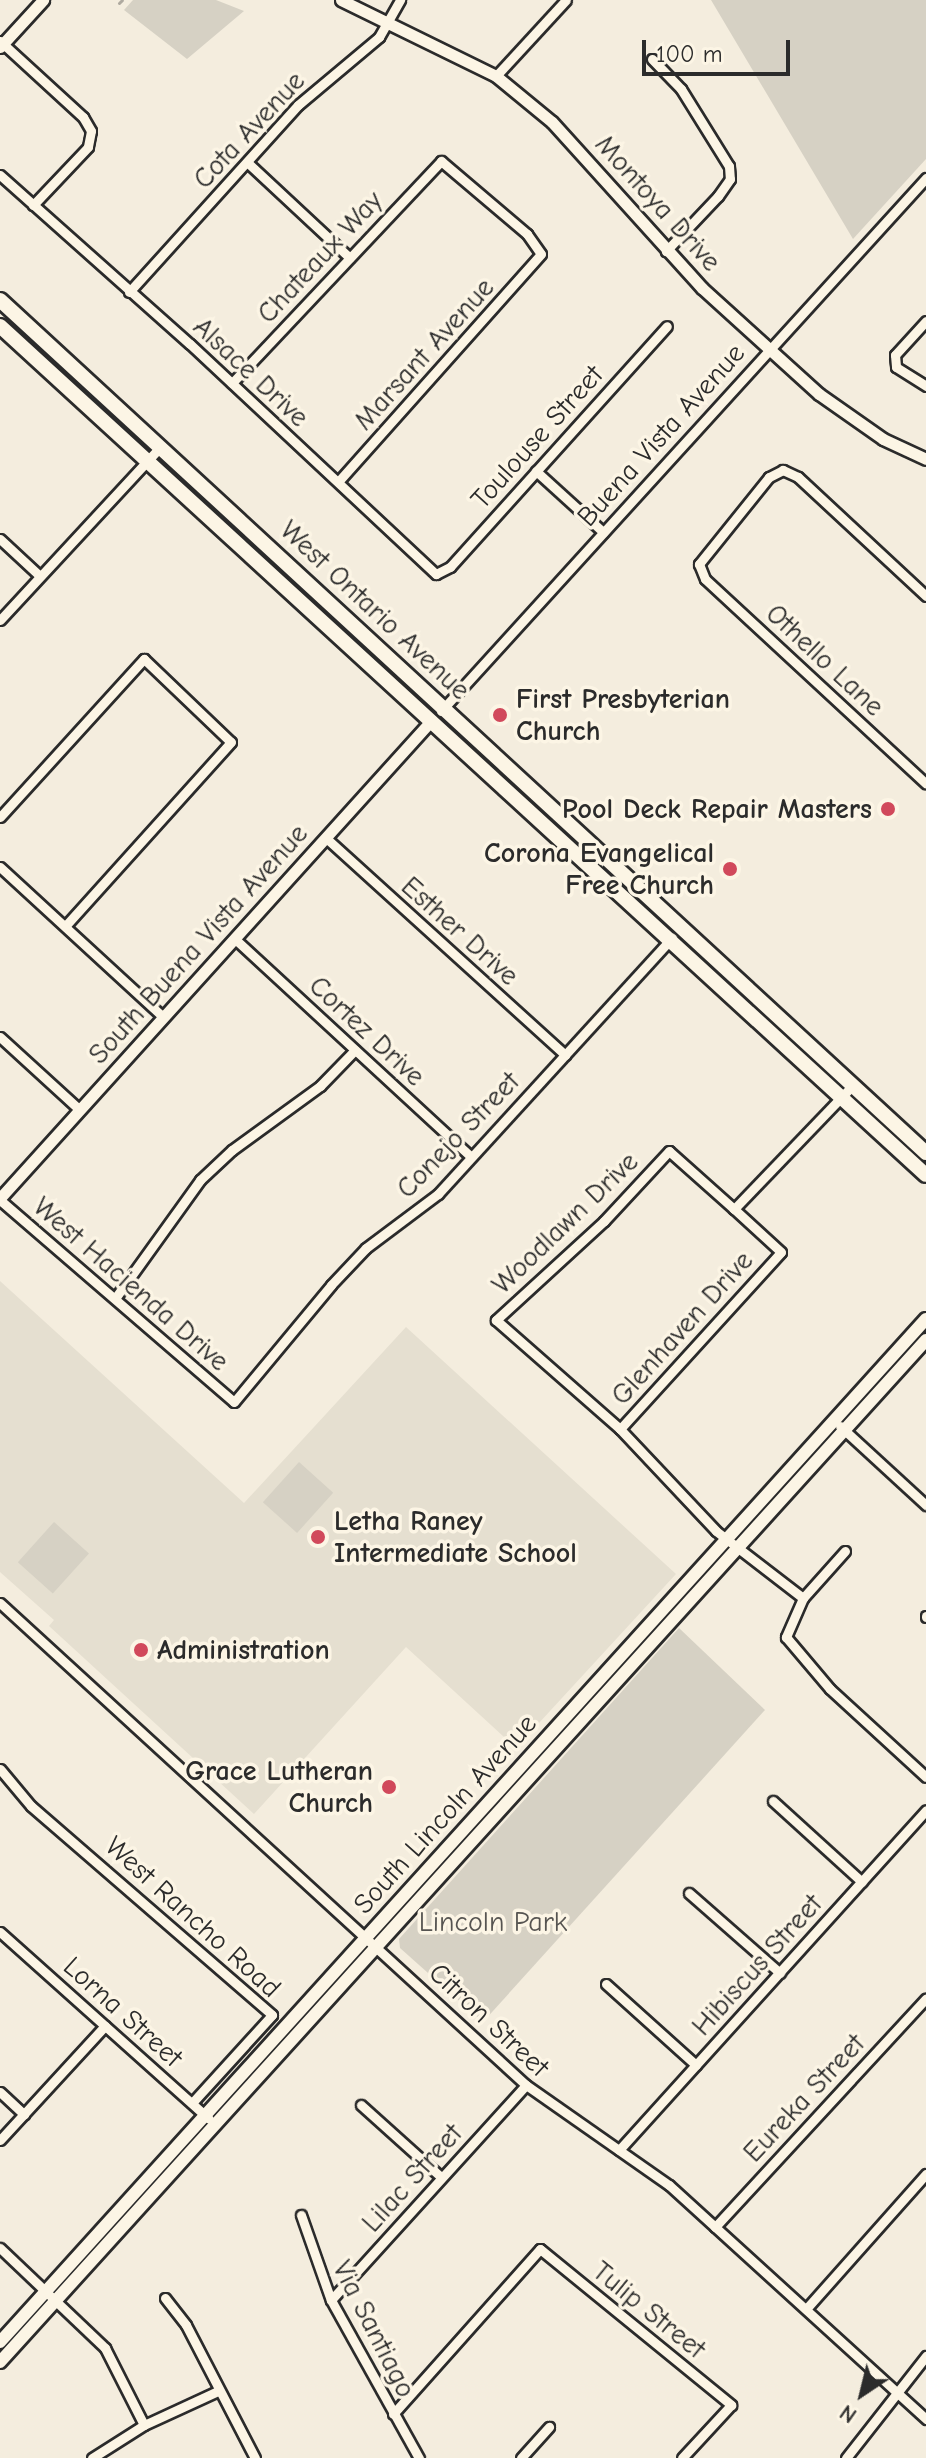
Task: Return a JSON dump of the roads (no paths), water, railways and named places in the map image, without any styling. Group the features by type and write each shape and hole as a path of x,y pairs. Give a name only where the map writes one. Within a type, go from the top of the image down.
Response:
{"main road":[{"name":"West Ontario Avenue","path":"0,300 161,446 442,710 840,1099 926,1175"},
{"name":"West Ontario Avenue","path":"0,326 430,722 926,1153"},
{"name":"South Lincoln Avenue","path":"0,2342 51,2296 216,2125 732,1544 834,1421 926,1319"},
{"name":"South Lincoln Avenue","path":"0,2362 51,2296 205,2115 732,1544 845,1430 926,1340"}],"street":[{"path":"33,205 88,147 91,131 83,117 1,44 43,0"},
{"name":"Montoya Drive","path":"341,0 496,76 573,143 666,251 769,350 851,418 926,459"},
{"name":"Cota Avenue","path":"129,292 298,105 364,52 388,22 400,0"},
{"path":"496,76 566,0"},
{"path":"652,59 681,89 729,166 730,179 666,251"},
{"name":"Marsant Avenue","path":"338,482 541,254 527,234 441,161"},
{"name":"Chateaux Way","path":"232,383 441,161"},
{"path":"248,163 350,258"},
{"name":"Alsace Drive","path":"0,175 232,383 436,574"},
{"name":"Buena Vista Avenue","path":"430,722 926,178"},
{"path":"926,321 895,355 896,367 926,386"},
{"name":"Toulouse Street","path":"436,574 450,567 667,326"},
{"path":"0,620 161,446"},
{"name":"Othello Lane","path":"926,596 798,477 783,470 769,477 699,564 705,579 926,784"},
{"path":"536,471 603,532"},
{"path":"0,539 40,576"},
{"path":"0,817 144,659 231,742 66,925"},
{"name":"South Buena Vista Avenue","path":"0,1199 430,722"},
{"name":"Esther Drive","path":"326,838 565,1055"},
{"path":"0,867 163,1017"},
{"name":"Conejo Street","path":"234,1402 366,1248 438,1194 674,935"},
{"name":"Cortez Drive","path":"235,939 470,1156"},
{"path":"0,1037 80,1110"},
{"path":"116,1297 200,1180 232,1150 320,1086 355,1050"},
{"name":"Glenhaven Drive","path":"620,1429 781,1252 734,1209 852,1086"},
{"name":"Woodlawn Drive","path":"620,1429 496,1320 604,1221 669,1151 734,1209"},
{"name":"West Hacienda Drive","path":"0,1199 234,1402"},
{"path":"834,1421 926,1505"},
{"path":"620,1429 732,1544 803,1598"},
{"path":"845,1551 803,1598 786,1628 789,1646 926,1777"},
{"name":"Citron Street","path":"0,1603 526,2085 556,2111 619,2150 715,2227 926,2419"},
{"name":"West Rancho Road","path":"0,1769 31,1806 272,2015 192,2103"},
{"path":"773,1801 862,1882"},
{"name":"Hibiscus Street","path":"619,2150 926,1810"},
{"path":"689,1893 780,1973"},
{"name":"Lorna Street","path":"0,1932 216,2125"},
{"path":"606,1984 696,2065"},
{"name":"Eureka Street","path":"715,2227 926,1998"},
{"path":"0,2140 105,2026"},
{"name":"Lilac Street","path":"331,2300 526,2085"},
{"path":"0,2092 24,2114"},
{"path":"361,2105 441,2177"},
{"path":"806,2309 926,2174"},
{"name":"Via Santiago","path":"301,2215 331,2300 419,2458"},
{"path":"0,2248 105,2348 144,2425"},
{"name":"Tulip Street","path":"393,2414 540,2249 731,2405 682,2458"},
{"path":"165,2298 186,2325 255,2458"},
{"path":"846,2458 926,2356"},
{"path":"92,2458 144,2425 218,2391"},
{"path":"521,2458 549,2427"}],"waterway":[{"path":"119,3 122,0"}],"place":[{"name":"First Presbyterian Church","path":"500,715"},
{"name":"Pool Deck Repair Masters","path":"888,809"},
{"name":"Corona Evangelical Free Church","path":"730,869"},
{"name":"Letha Raney Intermediate School","path":"318,1537"},
{"name":"Administration","path":"141,1650"},
{"name":"Grace Lutheran Church","path":"389,1787"}],"park label":[{"name":"Lincoln Park","path":"493,1922"}]}
